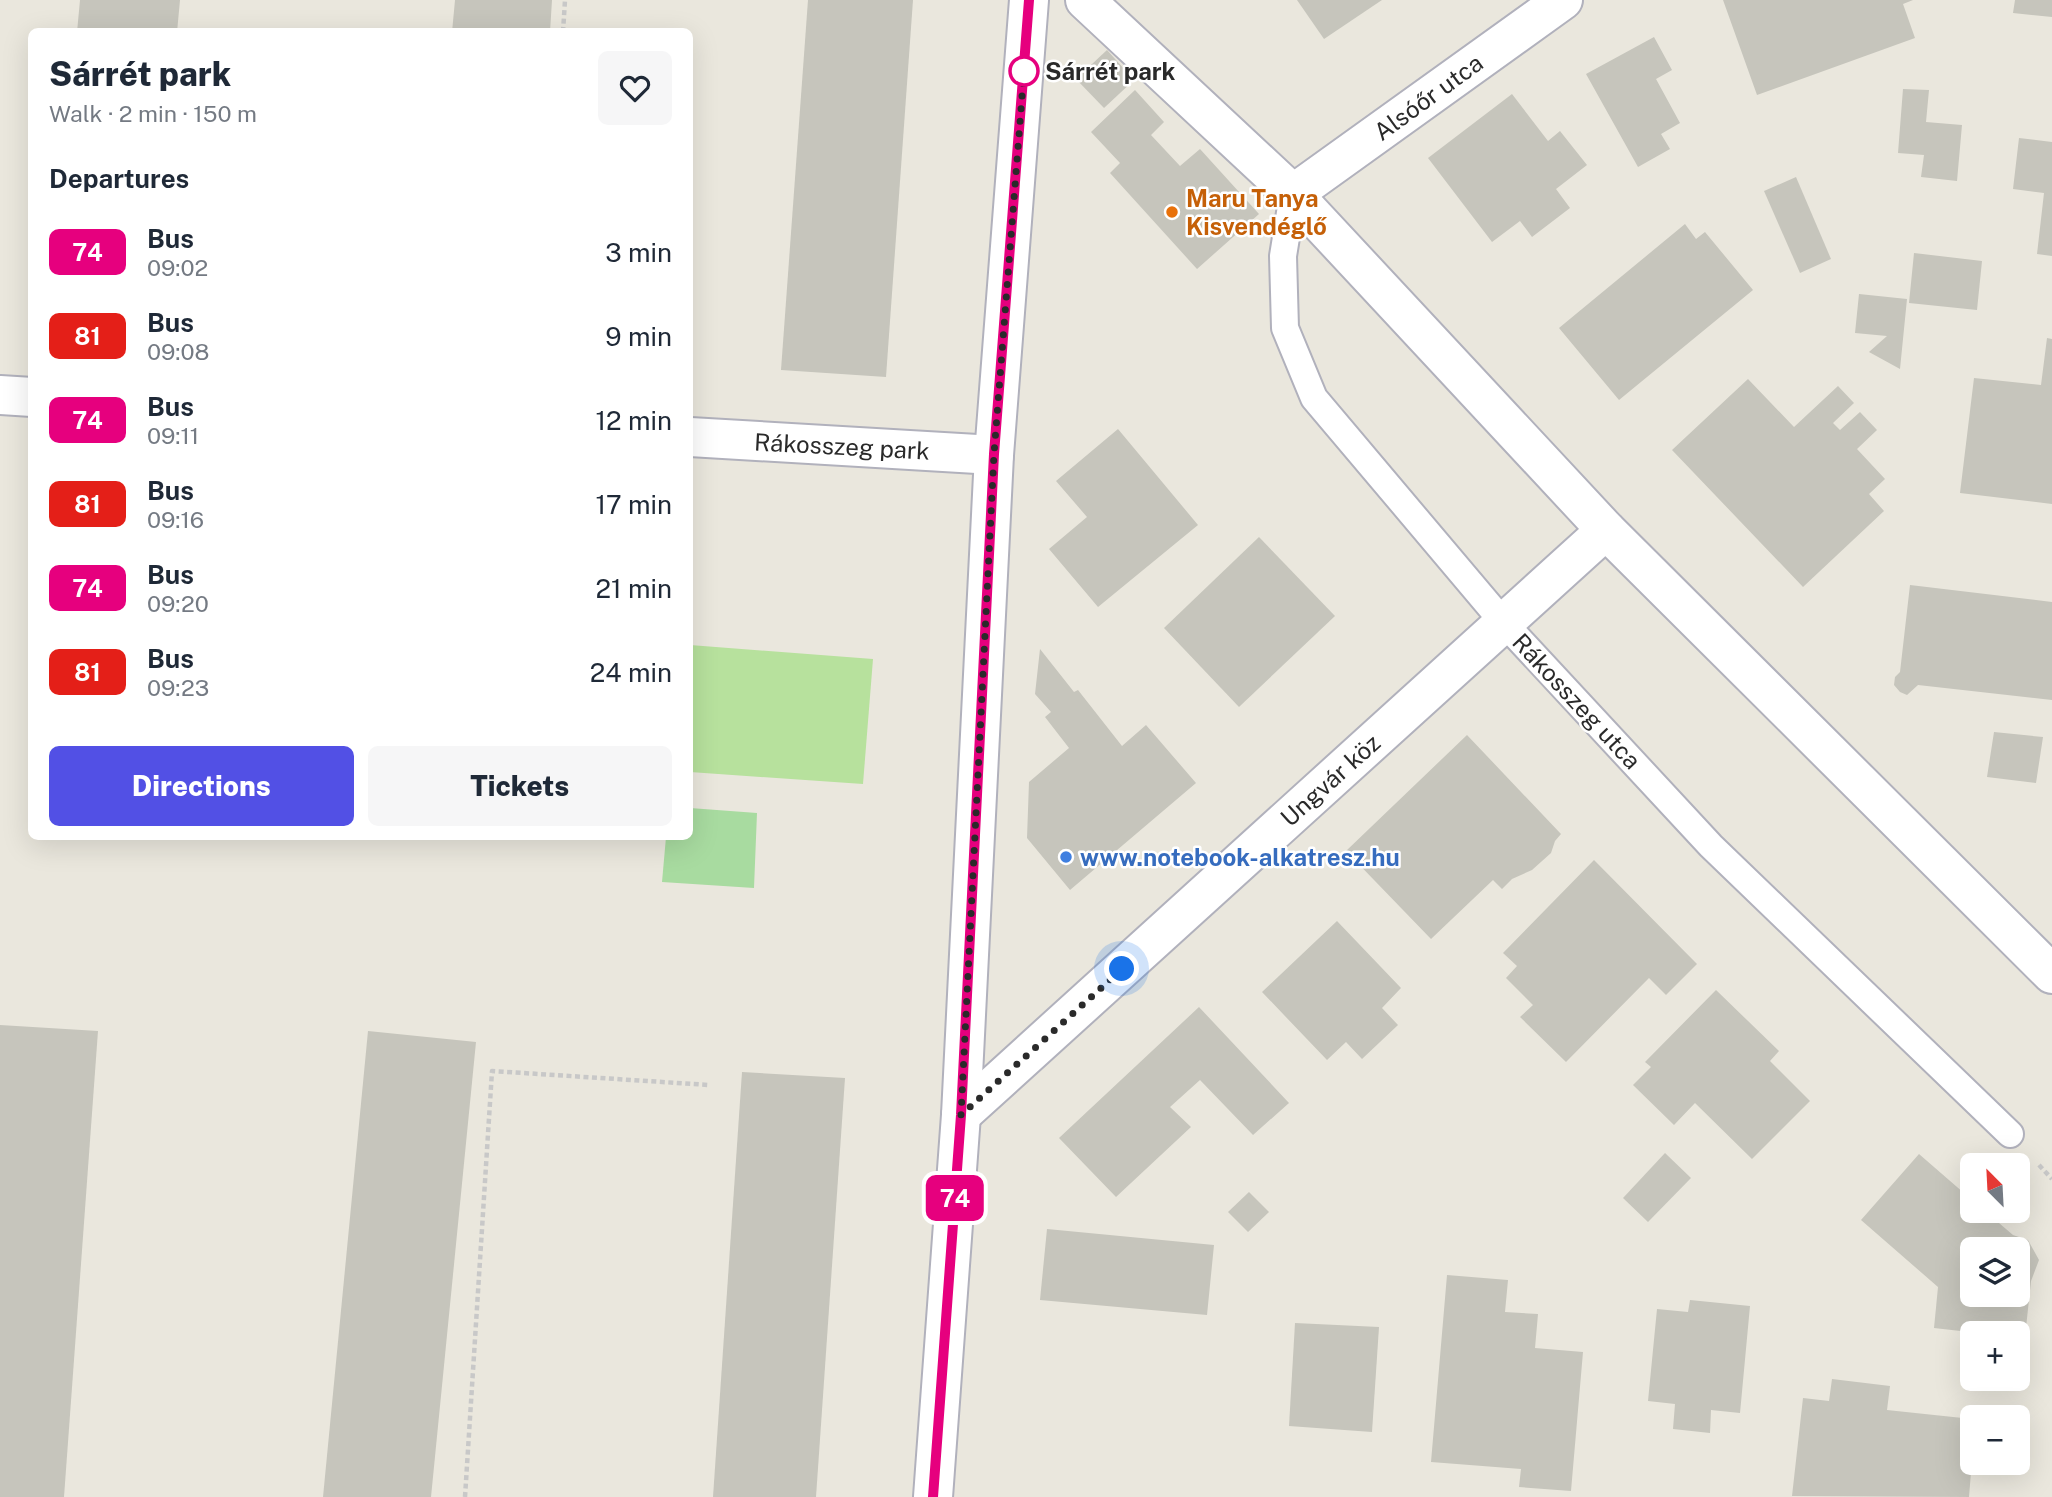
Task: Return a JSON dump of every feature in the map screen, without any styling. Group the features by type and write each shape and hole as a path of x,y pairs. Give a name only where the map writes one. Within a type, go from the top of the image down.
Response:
{"street":[{"path":"933,1497 961,1115 994,454 1029,0"},
{"path":"1085,0 1293,194 1606,530 2052,974"},
{"name":"Alsóőr utca","path":"1293,194 1563,0"},
{"path":"0,395 28,397"},
{"name":"Rákosszeg park","path":"693,437 994,454"},
{"name":"Ungvár köz","path":"961,1115 1606,530"}],"lane":[{"name":"Rákosszeg utca","path":"1293,194 1283,256 1285,328 1314,398 1504,623 1711,846 2010,1134"}],"path":[{"path":"563,28 565,0"},
{"path":"465,1497 492,1071 709,1085"}],"green space":[{"path":"693,645 873,659 863,784 693,772"},
{"path":"693,808 757,813 754,888 662,882 666,840 693,840"}],"building":[{"path":"80,0 180,0 177,28 77,28"},
{"path":"455,0 552,0 550,28 452,28"},
{"path":"808,0 913,0 886,377 781,370"},
{"path":"1297,0 1382,0 1324,39"},
{"path":"1723,0 1913,0 1903,4 1915,38 1757,95"},
{"path":"2015,0 2052,0 2052,17 2013,13"},
{"path":"1654,37 1672,70 1656,79 1680,123 1661,134 1670,149 1638,167 1586,74"},
{"path":"1107,50 1134,80 1104,108 1076,79"},
{"path":"1903,89 1929,90 1926,122 1962,125 1957,181 1921,177 1924,155 1898,153"},
{"path":"1135,90 1164,122 1151,135 1180,166 1200,149 1259,214 1197,269 1110,173 1120,163 1091,132"},
{"path":"1512,94 1548,141 1560,131 1587,165 1556,189 1570,208 1532,237 1520,221 1492,242 1428,158"},
{"path":"2019,138 2052,142 2052,256 2037,254 2044,193 2013,189"},
{"path":"1796,177 1831,259 1800,273 1764,191"},
{"path":"1685,224 1696,239 1705,232 1753,290 1619,400 1559,328"},
{"path":"1914,253 1982,261 1977,310 1909,303"},
{"path":"1859,294 1907,299 1900,369 1869,352 1887,336 1855,333"},
{"path":"2047,338 2052,339 2052,504 1960,493 1974,378 2041,385"},
{"path":"1748,379 1794,427 1838,386 1854,403 1833,423 1840,430 1860,412 1877,430 1857,449 1885,479 1869,494 1884,511 1803,587 1672,450"},
{"path":"1118,429 1198,525 1098,607 1049,549 1087,517 1056,481"},
{"path":"1259,537 1335,616 1239,707 1164,628"},
{"path":"1910,585 2052,602 2052,700 1918,685 1907,695 1900,692 1894,685 1895,677 1900,672"},
{"path":"1040,649 1074,692 1078,690 1122,746 1146,725 1196,783 1070,890 1027,838 1029,782 1069,748 1045,717 1051,712 1035,694"},
{"path":"1994,732 2043,737 2036,783 1987,777"},
{"path":"1467,735 1561,834 1551,853 1532,870 1512,879 1502,889 1493,880 1431,939 1346,851"},
{"path":"1594,860 1697,964 1666,995 1649,978 1566,1062 1520,1017 1533,1005 1506,978 1517,966 1503,953"},
{"path":"1337,921 1401,988 1382,1008 1398,1025 1362,1059 1346,1042 1327,1060 1262,992"},
{"path":"1716,990 1779,1051 1770,1061 1810,1101 1752,1159 1695,1103 1674,1125 1633,1085 1651,1067 1645,1062"},
{"path":"1199,1007 1289,1103 1253,1135 1200,1080 1170,1107 1191,1127 1116,1197 1059,1138"},
{"path":"0,1025 98,1031 64,1497 0,1497"},
{"path":"368,1031 476,1042 431,1497 323,1497"},
{"path":"742,1072 845,1078 816,1497 713,1497"},
{"path":"1665,1153 1691,1178 1648,1222 1623,1198"},
{"path":"1919,1154 1960,1190 1960,1223 1999,1223 2019,1237 1960,1237 1960,1307 2028,1307 2027,1321 1960,1321 1960,1331 1934,1328 1938,1287 1861,1220"},
{"path":"1249,1192 1269,1212 1248,1232 1228,1212"},
{"path":"1047,1229 1214,1245 1207,1315 1040,1300"},
{"path":"2030,1244 2039,1260 2030,1290"},
{"path":"1447,1275 1508,1280 1505,1312 1538,1314 1535,1348 1583,1352 1571,1491 1519,1487 1521,1469 1431,1462"},
{"path":"1690,1300 1750,1306 1740,1413 1711,1410 1710,1433 1673,1429 1675,1404 1648,1401 1657,1309 1688,1312"},
{"path":"1295,1323 1379,1327 1372,1432 1289,1426"},
{"path":"1832,1379 1890,1386 1887,1410 1960,1418 1960,1475 1971,1475 1969,1497 1792,1496 1803,1398 1829,1401"}],"bus line":[{"name":"74","path":"933,1497 961,1115 994,454 1029,0"}],"place":[{"name":"Sárrét park","path":"1024,71"},
{"name":"Maru Tanya Kisvendéglő","path":"1172,212"},
{"name":"www.notebook-alkatresz.hu","path":"1066,857"}],"route":[{"path":"1024,71 994,454 961,1115 1122,969"}]}
